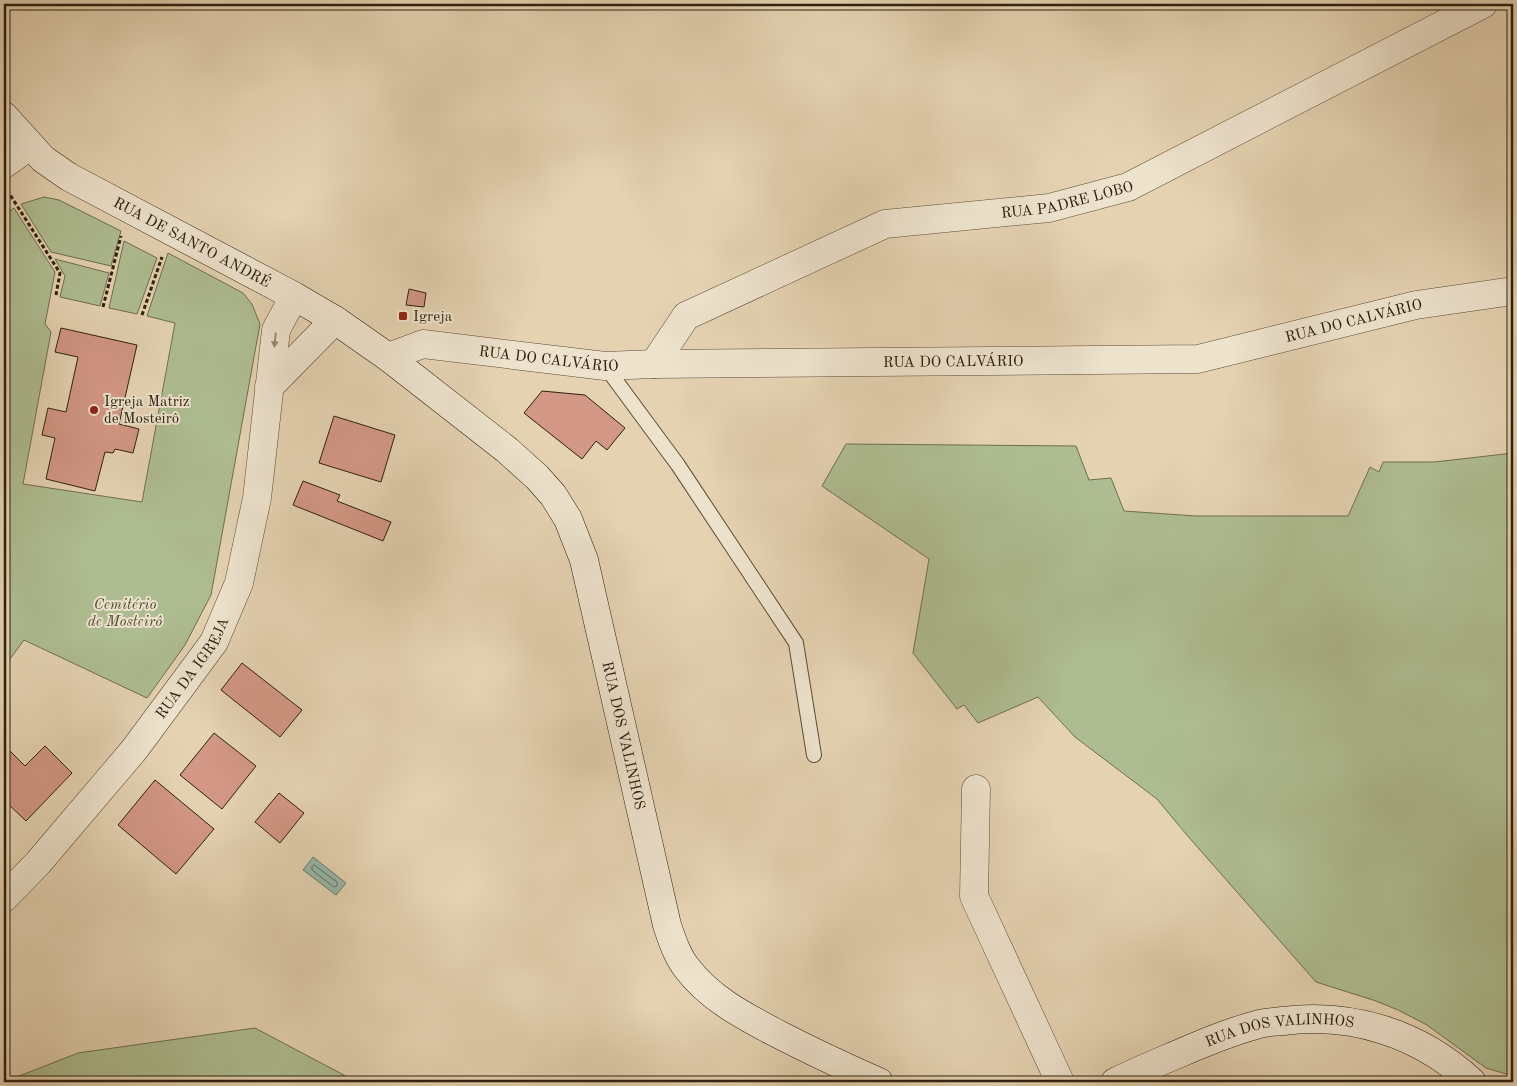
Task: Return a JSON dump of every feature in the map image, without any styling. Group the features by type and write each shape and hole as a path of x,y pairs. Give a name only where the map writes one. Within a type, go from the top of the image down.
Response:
{"street":[{"name":"RUA PADRE LOBO","path":"654,364 686,316 885,224 1049,208 1128,188 1483,4"},
{"name":"RUA DE SANTO ANDRÉ","path":"4,116 30,146 58,170 294,296 335,320 388,357"},
{"path":"4,164 30,146"},
{"name":"RUA DO CALVÁRIO","path":"388,357 423,344 605,366 1198,359 1416,305 1513,290"},
{"name":"RUA DA IGREJA","path":"4,898 38,863 134,750 214,642 239,583 257,498 276,330 294,296"},
{"path":"269,387 335,320"},
{"name":"RUA DOS VALINHOS","path":"388,357 522,463 553,495 568,519 584,560 667,925 677,953 685,967 712,996 742,1016 879,1082"},
{"path":"976,789 974,896 1060,1082"},
{"name":"RUA DOS VALINHOS","path":"1119,1081 1216,1037 1258,1024 1323,1018 1352,1021 1379,1028 1418,1043 1472,1082"}],"lane":[{"path":"605,366 678,465 796,643 814,755"}],"path":[{"path":"4,185 60,273 56,296"},
{"path":"104,307 118,250"},
{"path":"142,316 159,267"}],"green space":[{"path":"44,197 59,200 121,231 111,266 51,252 21,204"},
{"name":"Cemitério de Mosteirô","path":"14,208 55,272 45,324 51,332 23,484 142,502 175,323 147,316 168,253 243,293 252,304 260,324 211,595 185,645 147,698 24,640 4,667 4,215"},
{"path":"124,241 157,258 137,314 109,308"},
{"path":"55,259 109,273 100,306 60,297 65,276"},
{"path":"846,444 1076,446 1089,480 1111,478 1124,511 1196,516 1348,516 1370,467 1379,472 1383,462 1435,462 1513,453 1513,1076 1486,1068 1427,1025 1398,1010 1316,982 1157,799 1075,737 1038,697 978,723 964,705 957,709 913,653 929,559 822,486"},
{"path":"255,1028 357,1082 4,1082 78,1053"}],"water":[{"path":"313,857 346,883 336,895 303,870"}],"building":[{"path":"409,289 426,293 424,307 406,305"},
{"name":"Igreja Matriz de Mosteirô","path":"61,328 137,345 119,424 139,429 133,453 115,449 113,453 105,452 95,491 46,479 55,438 42,435 48,408 66,412 78,357 55,352"},
{"path":"542,391 585,395 625,428 607,450 596,441 582,459 524,413"},
{"path":"334,416 395,435 381,482 319,463"},
{"path":"303,481 340,495 337,501 391,522 383,541 293,505"},
{"path":"242,663 302,710 280,737 221,690"},
{"path":"214,733 256,766 222,809 180,775"},
{"path":"4,745 25,766 45,746 72,773 26,821 4,800"},
{"path":"155,780 214,829 176,874 118,825"},
{"path":"279,793 304,813 280,843 255,822"}],"place":[{"name":"Igreja","path":"403,316"},
{"name":"Igreja Matriz de Mosteirô","path":"94,410"}]}
